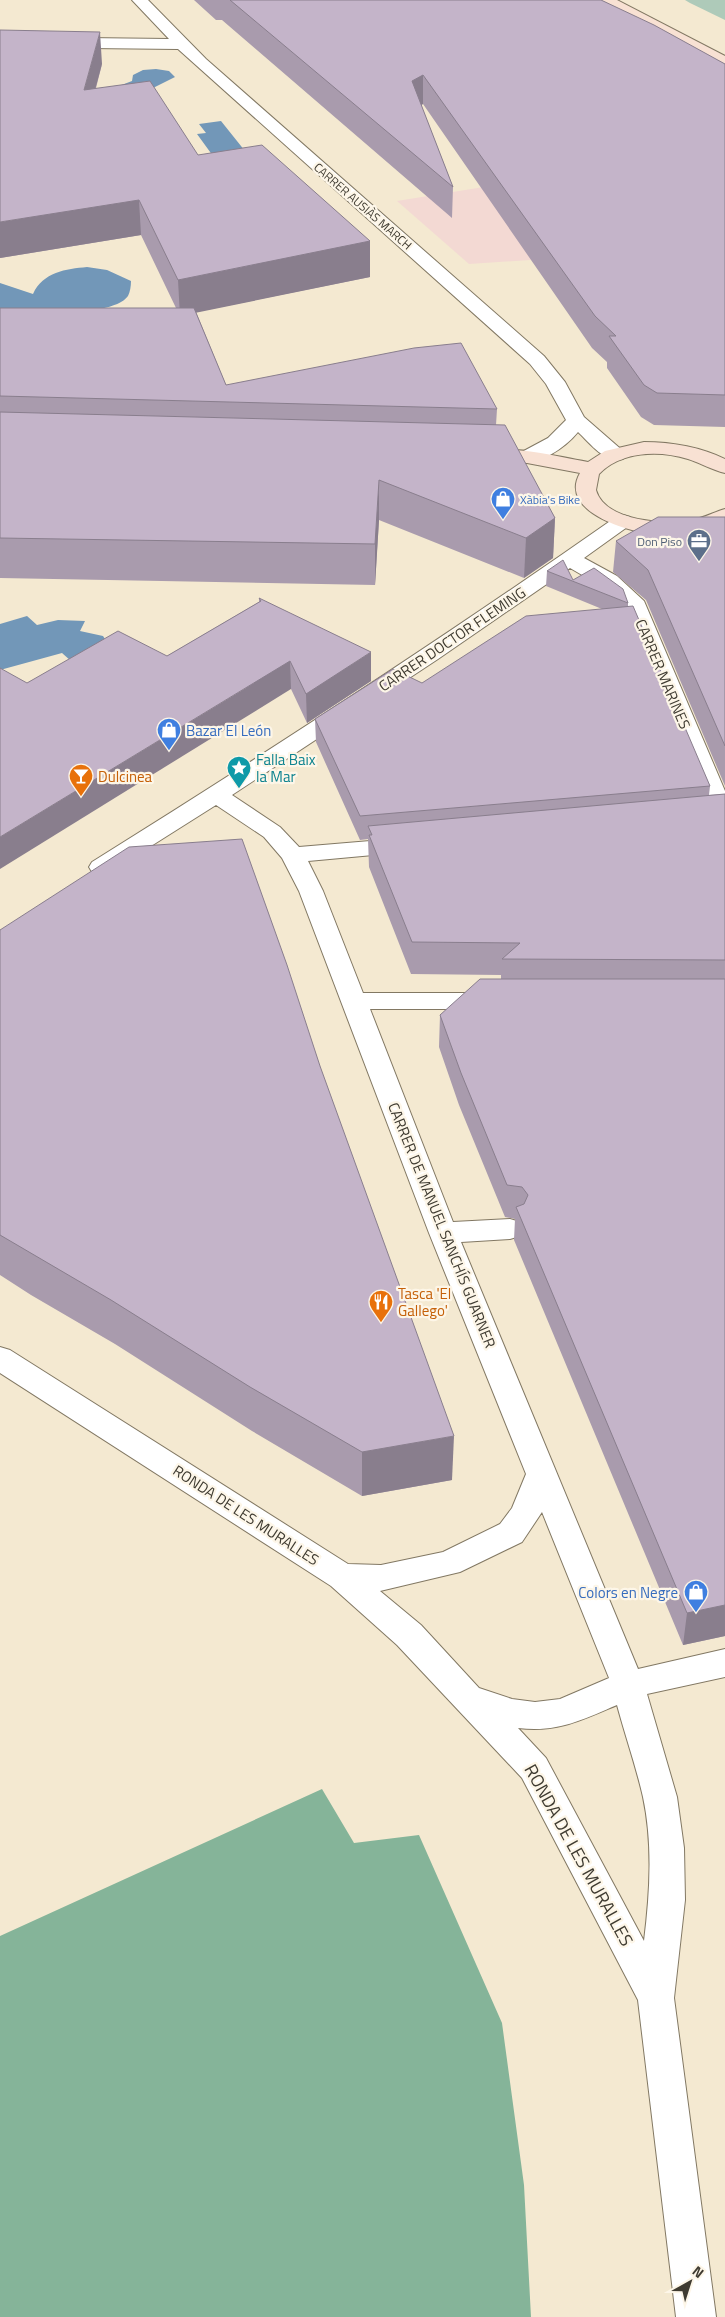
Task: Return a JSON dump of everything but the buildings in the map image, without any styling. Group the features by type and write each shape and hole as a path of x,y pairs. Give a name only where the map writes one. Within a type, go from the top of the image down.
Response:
{"main road":[{"path":"605,0 725,62"},
{"path":"632,0 725,48"},
{"path":"725,454 644,449 616,455 592,469 586,480 586,491 592,502 605,512 623,521 672,528 703,524 725,515"},
{"path":"692,453 725,467"},
{"path":"464,455 527,457 592,469"}],"street":[{"name":"CARRER AUSIÀS MARCH","path":"140,0 182,44 358,203 537,360 555,382 576,420 616,455"},
{"path":"0,42 182,44"},
{"path":"527,457 559,441 569,432 576,420"},
{"name":"CARRER DOCTOR FLEMING","path":"83,878 217,795 623,521"},
{"name":"CARRER MARINES","path":"569,559 609,581 633,601 718,818"},
{"name":"CARRER DE MANUEL SANCHÍS GUARNER","path":"217,795 272,832 293,855 311,891 443,1233 628,1685"},
{"path":"293,855 430,843"},
{"path":"355,1001 520,1002"},
{"path":"443,1233 510,1229"},
{"name":"RONDA DE LES MURALLES","path":"0,1358 342,1577 398,1625 470,1698 534,1768 656,1998"},
{"path":"342,1577 381,1578 449,1563 511,1533 526,1514 542,1474"},
{"path":"628,1685 725,1663"},
{"name":"RONDA DE LES MURALLES","path":"470,1698 512,1713 536,1716 563,1713 628,1685 660,1797 667,1848 667,1900 656,1998 696,2317"}],"shaded area":[{"path":"725,148 635,253 469,264 397,201"}],"green space":[{"path":"685,0 725,0 725,20 690,3"},
{"path":"322,1789 354,1843 419,1835 502,2023 524,2185 531,2317 0,2317 0,1936"}],"water":[{"path":"143,70 169,71 175,77 141,94 119,86 132,81 133,75"},
{"path":"221,121 245,151 213,156 197,134 206,133 199,124"},
{"path":"87,267 107,270 131,281 128,296 119,303 87,311 0,310 0,283 33,294 37,287 49,276 71,269"},
{"path":"27,616 37,625 58,620 85,621 80,631 103,636 111,648 71,661 62,653 0,670 0,624"}],"place":[{"name":"Xàbia's Bike","path":"503,520"},
{"name":"Don Piso","path":"699,562"},
{"name":"Bazar El León","path":"169,751"},
{"name":"Falla Baix la Mar","path":"239,789"},
{"name":"Dulcinea","path":"81,797"},
{"name":"Tasca 'El Gallego'","path":"381,1323"},
{"name":"Colors en Negre","path":"696,1613"}]}
